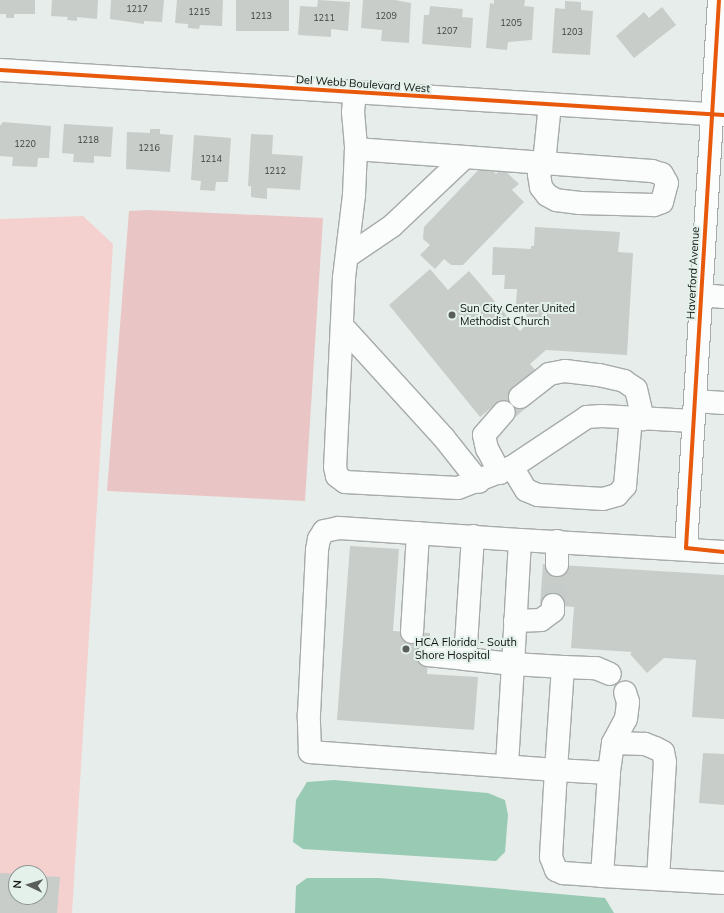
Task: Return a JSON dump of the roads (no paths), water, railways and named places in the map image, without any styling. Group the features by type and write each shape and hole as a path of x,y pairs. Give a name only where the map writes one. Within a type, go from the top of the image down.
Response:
{"street":[{"name":"Haverford Avenue","path":"686,548 701,295 718,114 719,0"},
{"name":"Del Webb Boulevard West","path":"0,70 718,114"},
{"path":"355,92 353,112 356,149 343,327 335,467 337,476 345,482 458,488 479,482 506,470 587,417 637,418 694,411 724,403"},
{"path":"356,149 465,157 544,163 652,171 662,174 667,183 666,194 662,202 654,205 556,200 541,187 539,174 544,163 550,104"},
{"path":"348,256 392,226 465,157"},
{"path":"701,295 724,297"},
{"path":"343,327 439,432 479,482"},
{"path":"504,412 484,435 487,449 526,490 538,495 603,499 617,495 625,486 637,418 636,389 624,381 599,375 564,371 549,374 520,397"},
{"path":"609,773 310,752 309,714 319,539 324,531 332,528 520,540 686,548 724,552"},
{"path":"412,632 418,533"},
{"path":"465,659 473,536"},
{"path":"507,766 520,540"},
{"path":"557,541 557,565"},
{"path":"515,621 541,620 552,611 554,605"},
{"path":"428,655 513,664 596,668 610,674"},
{"path":"563,667 551,857 556,870 563,873 724,883"},
{"path":"602,876 609,773 613,743 626,719 628,702 626,692"},
{"path":"613,743 644,744 662,752 665,762 658,879"}],"tunnel":[{"path":"553,605 557,565"},
{"path":"412,632 416,651 428,655"}],"place":[{"name":"Sun City Center United Methodist Church","path":"452,315"},
{"name":"HCA Florida - South Shore Hospital","path":"406,649"}]}
